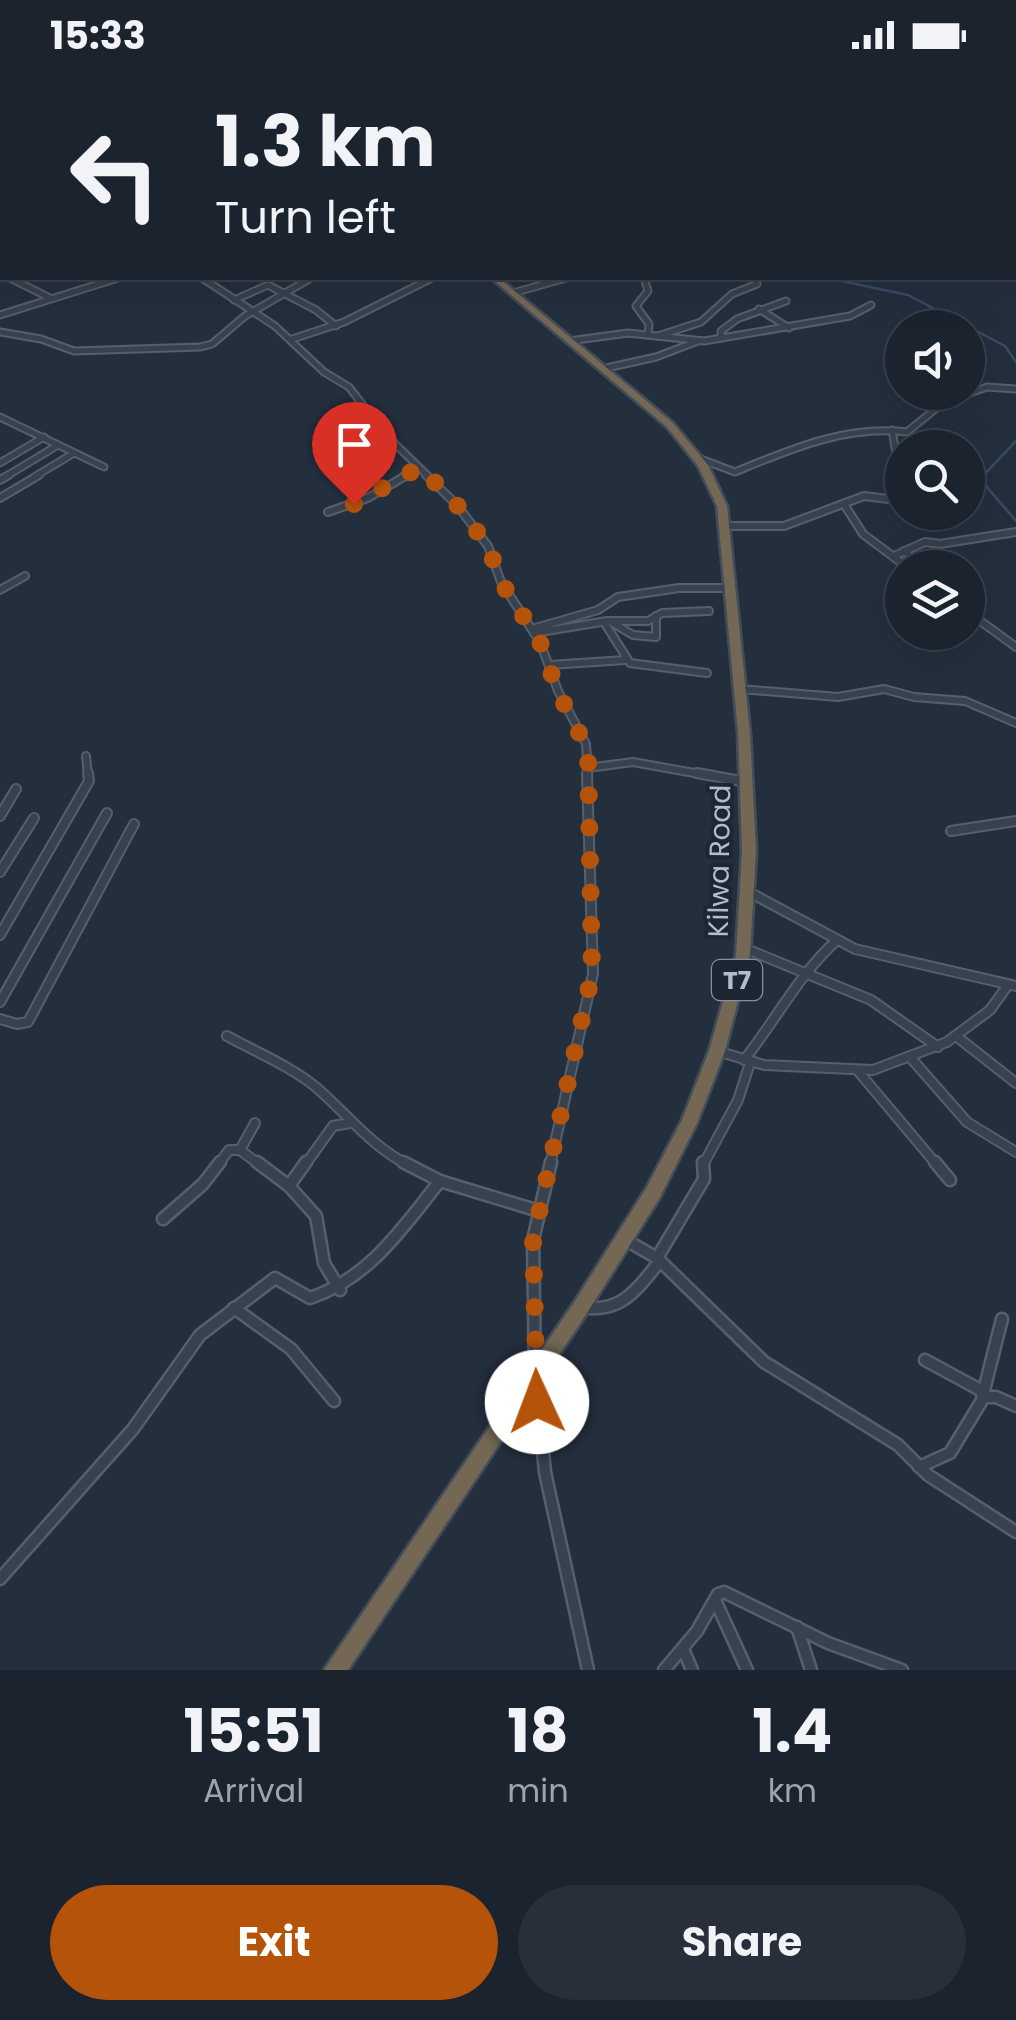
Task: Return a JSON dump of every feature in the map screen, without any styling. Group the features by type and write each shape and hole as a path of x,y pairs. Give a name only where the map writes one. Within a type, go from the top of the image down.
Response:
{"highway":[{"name":"Kilwa Road","path":"335,1670 581,1307 676,1150 718,1051 744,948 750,892 740,689 727,526 714,484 670,426 497,280"}],"street":[{"path":"15,280 50,298"},
{"path":"0,315 111,280"},
{"path":"205,280 295,342 324,372 350,386 385,434 457,505 488,546 501,582 533,631 558,692 586,744 592,974 531,1260 535,1370 545,1472 588,1670"},
{"path":"0,332 41,339 74,352 192,348 212,344 251,312 308,280"},
{"path":"295,342 354,318 428,280"},
{"path":"513,293 561,280"},
{"path":"645,280 648,291 636,306 650,324 648,334"},
{"path":"234,300 264,284 336,326"},
{"path":"658,336 697,324 732,294 757,284"},
{"path":"721,337 720,332 735,320 786,300"},
{"path":"668,340 789,328 855,314 871,305"},
{"path":"759,308 789,328"},
{"path":"295,342 354,318"},
{"path":"568,341 648,334 668,340 678,348"},
{"path":"602,369 656,358 698,340"},
{"path":"910,430 944,402 989,386 1016,389"},
{"path":"0,417 104,468"},
{"path":"698,458 713,460 733,472 818,438 885,431"},
{"path":"0,463 44,437"},
{"path":"0,480 58,445"},
{"path":"0,498 74,453"},
{"path":"328,512 368,498 420,467"},
{"path":"727,526 784,526 864,496 885,500"},
{"path":"844,504 863,534 886,550"},
{"path":"908,550 925,542 940,544 1016,532"},
{"path":"0,590 25,576"},
{"path":"533,631 598,610 618,598 679,588 732,588"},
{"path":"533,631 709,612"},
{"path":"607,622 626,633 654,637 656,616"},
{"path":"607,622 626,660"},
{"path":"985,624 1016,647"},
{"path":"550,666 626,660 706,673"},
{"path":"740,689 838,697 884,689 914,697 965,701 1016,723"},
{"path":"0,934 89,781 86,756"},
{"path":"587,768 632,762 746,782"},
{"path":"0,816 16,789"},
{"path":"0,1002 106,812"},
{"path":"0,872 34,818"},
{"path":"951,831 1016,822"},
{"path":"0,1019 17,1024 28,1022 134,824"},
{"path":"718,1051 747,1061 858,1072 938,1047 990,1010 1012,985 855,949 750,892"},
{"path":"581,1307 604,1313 614,1309 628,1299 659,1259 704,1179 704,1158 738,1100 747,1061 804,974 827,946 838,940"},
{"path":"744,948 877,1001 908,1019 938,1047"},
{"path":"226,1036 315,1086 387,1154 440,1181 539,1212"},
{"path":"956,1036 1016,1083"},
{"path":"910,1058 973,1128 1016,1152"},
{"path":"858,1072 950,1180"},
{"path":"289,1186 332,1128 350,1123"},
{"path":"240,1150 254,1124"},
{"path":"164,1219 203,1184 229,1150 240,1150 289,1186 316,1216 324,1263 340,1290"},
{"path":"0,1578 133,1429 200,1335 274,1278 310,1298 340,1290 374,1262 440,1181"},
{"path":"624,1239 659,1259 764,1362 898,1444 920,1467 969,1504 1016,1532"},
{"path":"234,1308 291,1349 334,1402"},
{"path":"920,1467 950,1454 983,1395 1002,1318"},
{"path":"925,1360 983,1395 1016,1406"},
{"path":"664,1670 714,1600 724,1592 902,1670"},
{"path":"714,1600 747,1670"},
{"path":"797,1626 811,1670"},
{"path":"683,1648 692,1670"}],"waterway":[{"path":"837,280 908,295 1005,346 1016,362"},
{"path":"1016,441 980,479 1016,521"}],"route":[{"path":"354,504 420,467 457,505 488,546 501,582 540,642 558,692 588,750 586,800 594,908 592,974 533,1240 537,1402"}]}
